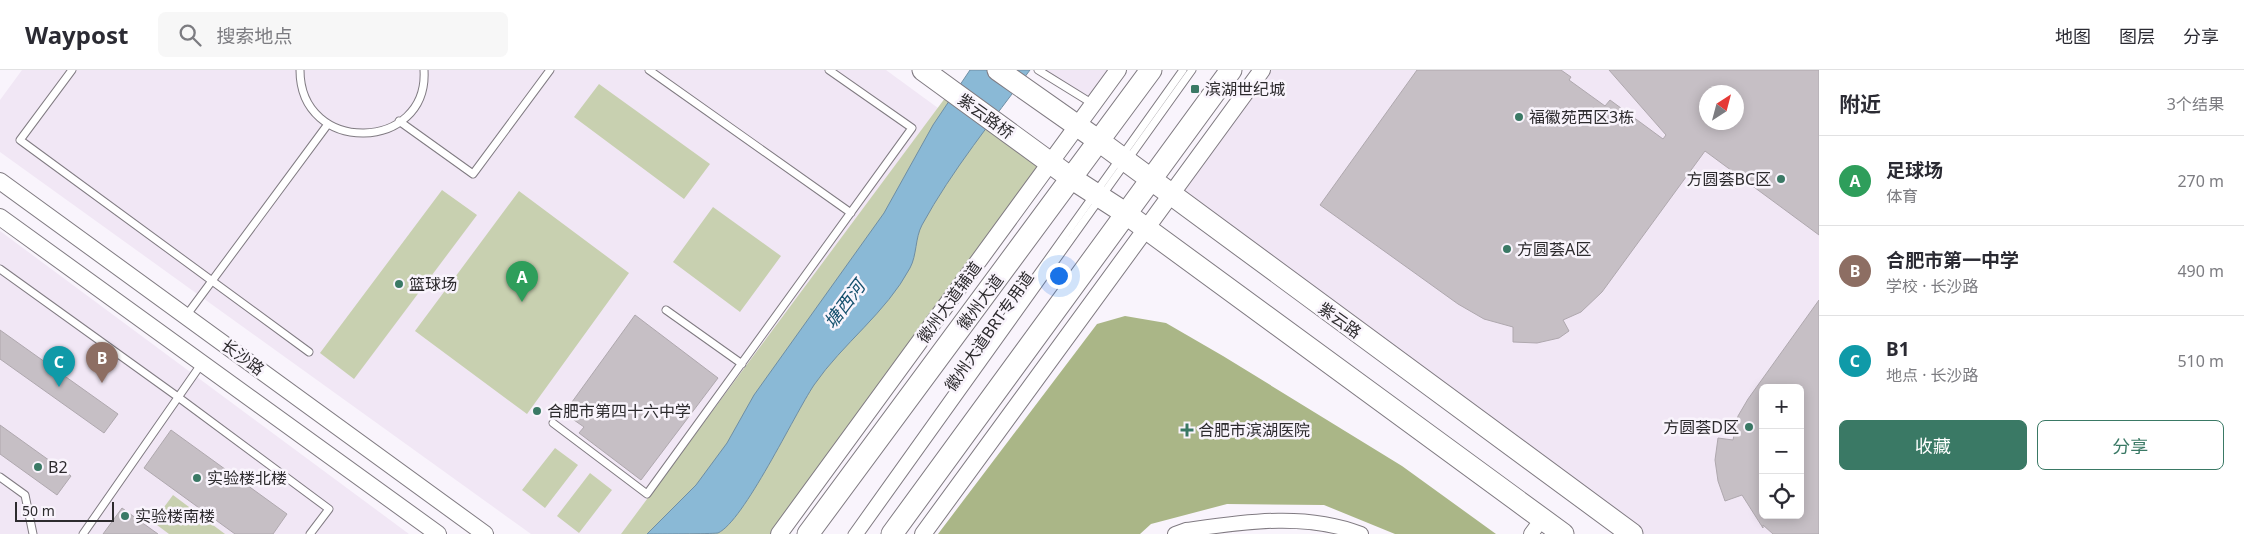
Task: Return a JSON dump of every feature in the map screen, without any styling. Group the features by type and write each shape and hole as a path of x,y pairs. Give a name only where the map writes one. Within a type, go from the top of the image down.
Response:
{"main road":[{"name":"紫云路桥","path":"923,70 1051,162"},
{"name":"紫云路","path":"998,70 1099,141 1632,534"},
{"name":"徽州大道","path":"808,534 1151,70"},
{"path":"892,534 1230,70"},
{"path":"1051,162 1071,178 1146,229 1537,526 1563,534"}],"street":[{"name":"徽州大道辅道","path":"779,534 1118,70"},
{"path":"923,534 1262,70"},
{"name":"长沙路","path":"0,181 486,534"},
{"name":"长沙路","path":"0,216 438,534"},
{"path":"1175,534 1186,530 1280,519 1320,529 1343,527 1361,534"}],"lane":[{"path":"72,70 20,140 309,352"},
{"path":"300,70 301,84 308,103 328,124 347,132 366,134 377,133 400,122 410,112 420,95 424,70"},
{"path":"400,122 473,174 550,70"},
{"path":"649,70 851,213"},
{"path":"553,423 648,494 912,128 829,70"},
{"path":"1038,70 1093,104"},
{"name":"徽州大道BRT专用道","path":"852,534 1122,159 1183,70"},
{"name":"徽州大道BRT专用道","path":"1122,159 1192,70"},
{"path":"186,316 328,124"},
{"name":"徽州大道BRT专用道","path":"860,534 1096,195"},
{"path":"0,269 329,508 310,534"},
{"path":"666,310 742,364"},
{"path":"84,534 202,363"},
{"path":"0,477 25,494 33,534"}],"shaded area":[{"name":"合肥市第四十六中学","path":"22,70 886,70 938,108 621,534 531,534 0,152 0,100"},
{"path":"1038,70 1118,70 1093,104"},
{"path":"1262,70 1819,70 1819,534 1632,534 1170,195"},
{"path":"0,231 409,534 0,534"}],"green space":[{"path":"599,84 710,164 684,199 574,117"},
{"path":"951,90 1051,162 779,534 621,534"},
{"name":"篮球场","path":"442,190 477,215 354,379 320,353"},
{"path":"519,191 629,273 527,414 415,331"},
{"path":"713,207 781,256 740,312 673,262"},
{"name":"合肥市滨湖医院","path":"1125,316 1166,323 1223,356 1402,466 1496,534 1395,534 1324,505 1227,504 1151,524 1140,534 938,534 1097,324"},
{"path":"555,448 578,465 545,508 522,490"},
{"path":"590,473 612,490 579,533 557,516"},
{"path":"173,495 225,534 169,534 153,522"}],"water":[{"name":"塘西河","path":"970,70 1030,70 946,185 922,225 918,235 914,258 900,284 877,314 838,355 814,385 755,489 729,524 718,533 647,534 696,485 727,443 754,395 884,213 933,125"}],"building":[{"name":"方圆荟A区","path":"1417,70 1561,70 1571,77 1569,80 1605,106 1610,100 1663,139 1666,135 1609,70 1819,70 1819,235 1705,151 1602,292 1581,312 1563,320 1569,331 1559,338 1537,343 1513,342 1513,327 1484,319 1458,304 1320,205"},
{"name":"方圆荟D区","path":"1819,300 1819,534 1773,534 1763,525 1763,528 1742,495 1725,501 1718,481 1715,460 1718,438 1733,440 1738,416 1748,399"},
{"path":"635,315 718,378 641,480 579,433 584,427 564,413"},
{"path":"0,330 118,414 104,433 0,359"},
{"name":"B2","path":"0,425 71,476 57,495 0,454"},
{"name":"实验楼北楼","path":"171,430 287,514 273,534 235,534 144,468"},
{"name":"实验楼南楼","path":"122,508 144,524 158,534 103,534"}],"place":[{"name":"滨湖世纪城","path":"1195,89"},
{"name":"福徽苑西区3栋","path":"1519,117"},
{"name":"方圆荟BC区","path":"1781,179"},
{"name":"方圆荟A区","path":"1507,249"},
{"name":"篮球场","path":"399,284"},
{"name":"足球场","path":"522,302"},
{"name":"合肥市第一中学","path":"102,383"},
{"name":"B1","path":"59,387"},
{"name":"合肥市第四十六中学","path":"537,411"},
{"name":"方圆荟D区","path":"1749,427"},
{"name":"合肥市滨湖医院","path":"1187,430"},
{"name":"B2","path":"38,467"},
{"name":"实验楼北楼","path":"197,478"},
{"name":"实验楼南楼","path":"125,516"}]}
